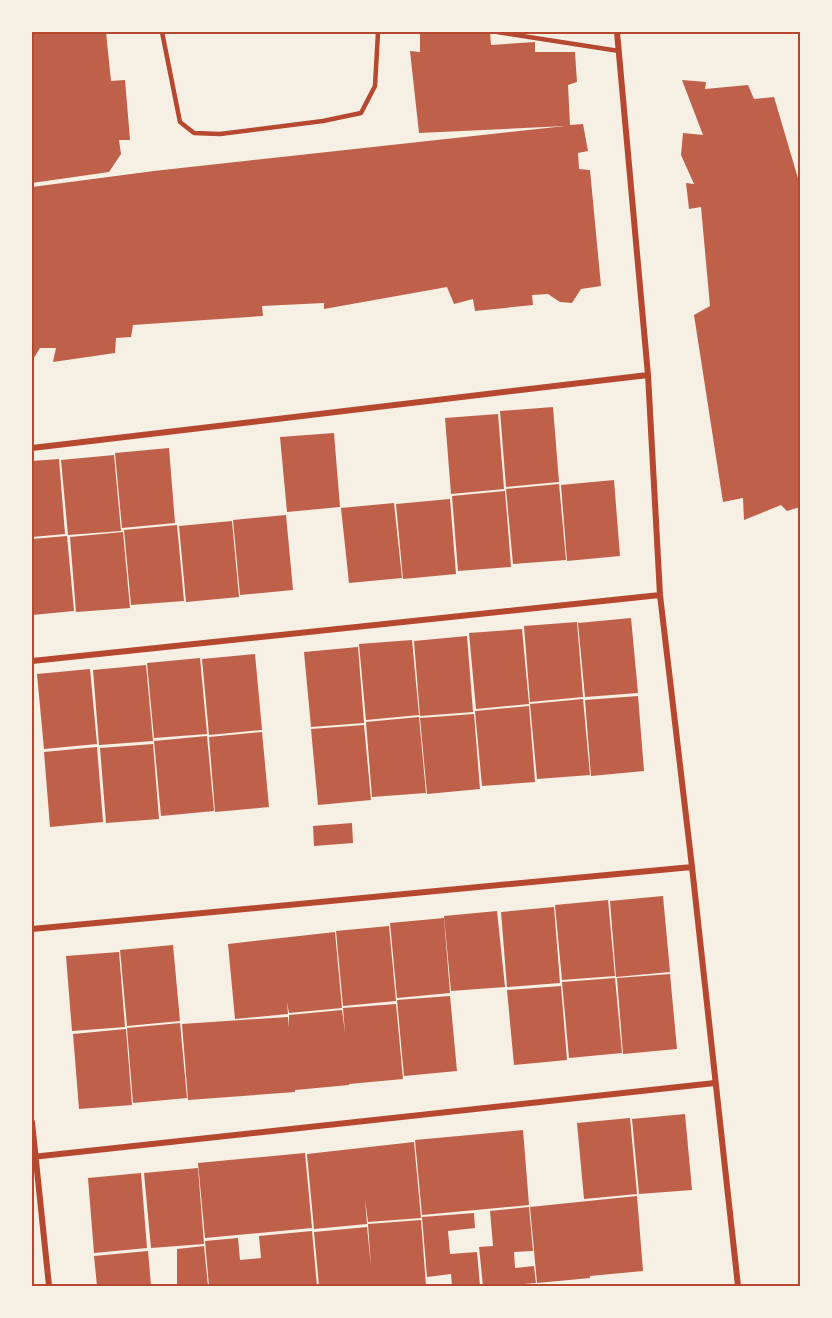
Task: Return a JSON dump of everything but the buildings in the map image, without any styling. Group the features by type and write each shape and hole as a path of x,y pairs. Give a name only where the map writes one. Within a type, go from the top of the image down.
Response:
{"street":[{"path":"617,32 648,375 660,595 738,1287"},
{"path":"32,448 648,375"},
{"path":"32,662 660,595"},
{"path":"32,929 692,867"},
{"path":"33,1156 716,1083"},
{"path":"32,1122 33,1156 49,1287"}],"lane":[{"path":"162,32 180,122 194,133 220,134 322,122 361,113 375,86 378,32"},
{"path":"497,32 619,51"}]}
